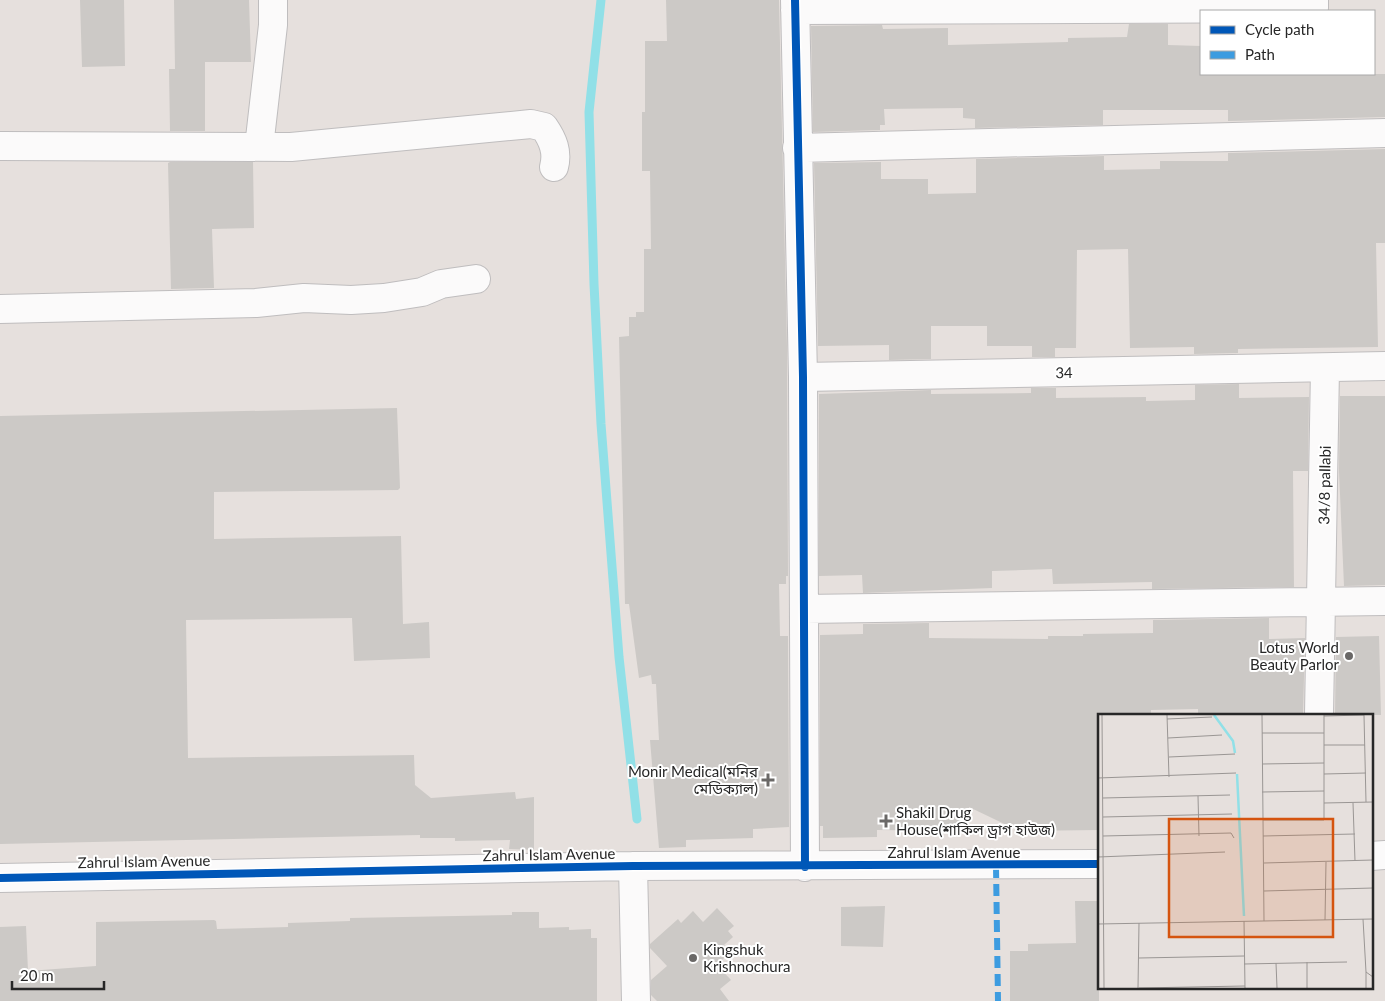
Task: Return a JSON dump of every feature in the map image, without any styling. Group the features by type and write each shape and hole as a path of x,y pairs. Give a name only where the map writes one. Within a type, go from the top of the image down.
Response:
{"street":[{"path":"259,147 273,25 273,0"},
{"path":"805,867 803,377 795,5 1314,8 1314,0"},
{"path":"0,146 291,147 530,124 544,127 554,143 556,158 554,168"},
{"path":"797,148 1385,133"},
{"path":"0,309 256,303 304,298 351,300 384,298 422,292 441,284 476,279"},
{"name":"34","path":"803,377 1385,366"},
{"name":"34/8 pallabi","path":"1319,714 1325,368"},
{"path":"804,609 1385,601"},
{"path":"1372,856 1385,855"},
{"name":"Zahrul Islam Avenue","path":"0,878 633,866 805,867 1098,864"},
{"path":"633,866 636,1001"}],"building":[{"path":"80,0 124,0 125,66 82,67"},
{"path":"174,0 249,0 251,62 205,62 205,131 170,131 169,69 175,69"},
{"path":"666,0 779,0 787,346 788,576 786,576 786,584 779,584 780,636 788,636 789,827 753,829 753,838 686,840 686,847 659,848 650,740 659,740 656,684 652,684 651,675 639,678 629,604 625,604 619,337 629,336 629,317 636,317 636,312 644,312 644,249 651,249 650,171 642,171 642,112 645,112 645,41 667,41"},
{"path":"1129,24 1168,24 1168,45 1200,46 1200,75 1385,74 1385,117 1228,121 1228,110 1103,110 1103,125 975,128 975,119 963,118 963,108 884,109 885,125 880,125 880,130 813,132 811,26 882,25 883,29 948,28 948,45 1068,42 1068,38 1127,37"},
{"path":"1385,149 1385,243 1376,243 1378,347 1238,349 1238,353 1194,354 1194,347 1130,348 1128,249 1077,250 1076,348 1055,348 1055,357 1032,357 1032,346 987,346 987,326 931,326 931,359 889,360 889,345 818,346 814,163 881,162 881,179 928,179 928,194 976,193 976,159 1104,156 1104,170 1160,169 1160,161 1228,161 1228,153"},
{"path":"253,162 254,228 212,229 214,288 171,289 168,163"},
{"path":"1239,384 1239,398 1309,397 1308,471 1293,471 1294,587 1152,589 1152,582 1053,584 1052,569 992,571 992,588 863,593 862,575 819,576 819,394 931,390 931,394 1031,393 1031,388 1056,388 1056,398 1146,397 1146,401 1195,400 1195,385"},
{"path":"1340,396 1385,396 1385,585 1344,586 1339,471"},
{"path":"397,408 400,488 398,490 214,492 214,539 401,536 403,624 429,622 430,658 354,661 352,618 186,620 188,758 414,755 415,785 431,798 515,792 516,799 534,797 534,850 509,849 510,840 455,841 455,838 420,838 420,835 0,844 0,416"},
{"path":"1269,618 1269,639 1305,638 1303,714 1198,714 1198,709 1151,710 1151,714 1098,714 1098,830 1019,831 969,807 969,831 877,830 877,837 823,838 823,826 820,826 820,635 863,634 863,624 929,623 929,638 1048,639 1048,636 1083,636 1083,634 1153,633 1153,620"},
{"path":"1379,636 1381,715 1335,714 1336,637"},
{"path":"1075,901 1098,901 1099,1001 1010,1001 1010,951 1028,951 1028,944 1076,943"},
{"path":"885,906 883,947 841,946 841,907"},
{"name":"Kingshuk Krishnochura","path":"717,908 734,926 728,931 733,937 724,945 730,952 717,965 731,980 720,989 729,1001 657,1001 651,995 651,980 667,966 650,948 650,944 678,919 681,923 693,911 703,922"},
{"path":"512,912 539,912 539,928 569,927 569,930 591,929 591,938 597,938 597,1001 0,1001 0,927 26,926 28,971 96,966 96,922 214,920 216,921 217,929 288,927 288,923 350,921 350,918 512,915"}],"waterway":[{"path":"601,0 589,112 594,284 601,424 619,657 637,819"}],"marked path":[{"path":"996,866 998,1001"}],"cycle path":[{"path":"795,0 803,377 805,867"},
{"path":"0,878 633,866 1098,864"}],"place":[{"name":"Lotus World Beauty Parlor","path":"1349,656"},
{"name":"Monir Medical(মনির মেডিক্যাল)","path":"768,780"},
{"name":"Shakil Drug House(শাকিল ড্রাগ হাউজ)","path":"886,821"},
{"name":"Kingshuk Krishnochura","path":"693,958"}]}
